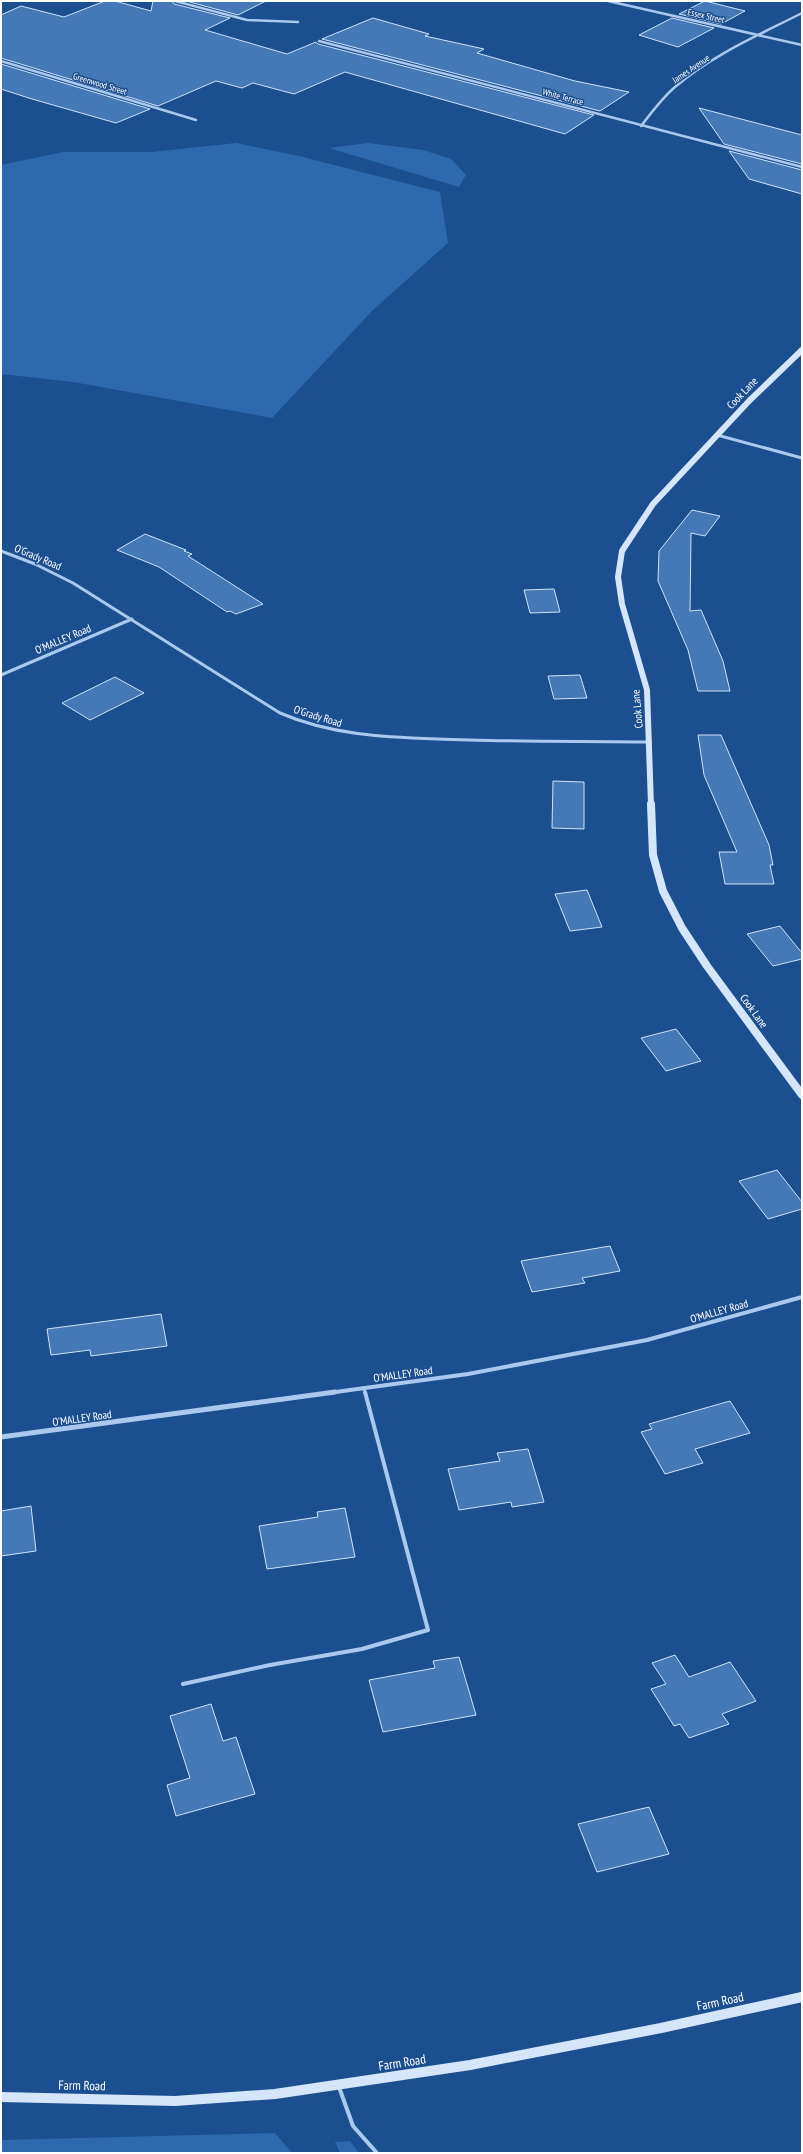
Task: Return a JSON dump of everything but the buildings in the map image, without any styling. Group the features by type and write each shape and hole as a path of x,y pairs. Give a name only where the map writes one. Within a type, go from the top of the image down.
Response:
{"street":[{"path":"174,1 247,20 298,22"},
{"name":"Essex Street","path":"608,1 802,45"},
{"name":"James Avenue","path":"641,126 658,103 680,83 759,35 802,13"},
{"name":"White Terrace","path":"320,41 802,167"},
{"name":"Greenwood Street","path":"1,61 196,120"},
{"name":"Cook Lane","path":"802,350 768,382 653,504 622,551 618,577 622,604 648,690 653,855 663,891 682,928 707,966 802,1095"},
{"path":"717,435 802,458"},
{"name":"O'Grady Road","path":"1,552 54,572 132,619 280,713 305,724 333,731 364,736 466,741 650,742"},
{"name":"O'MALLEY Road","path":"1,675 132,619"},
{"name":"O'MALLEY Road","path":"1,1437 468,1374 647,1340 802,1297"},
{"name":"Farm Road","path":"1,2097 175,2101 275,2094 470,2065 559,2049 802,1997"}],"lane":[{"path":"182,1684 270,1665 362,1649 428,1630 364,1388"},
{"path":"338,2085 353,2126 377,2153"}],"shaded area":[{"path":"236,143 299,156 440,192 448,243 373,310 272,418 73,382 1,374 1,165 63,152 152,152"},
{"path":"368,143 423,150 451,159 466,175 459,187 329,148"},
{"path":"275,2133 292,2153 1,2153 1,2140"},
{"path":"350,2141 359,2153 340,2153 335,2142"}]}
